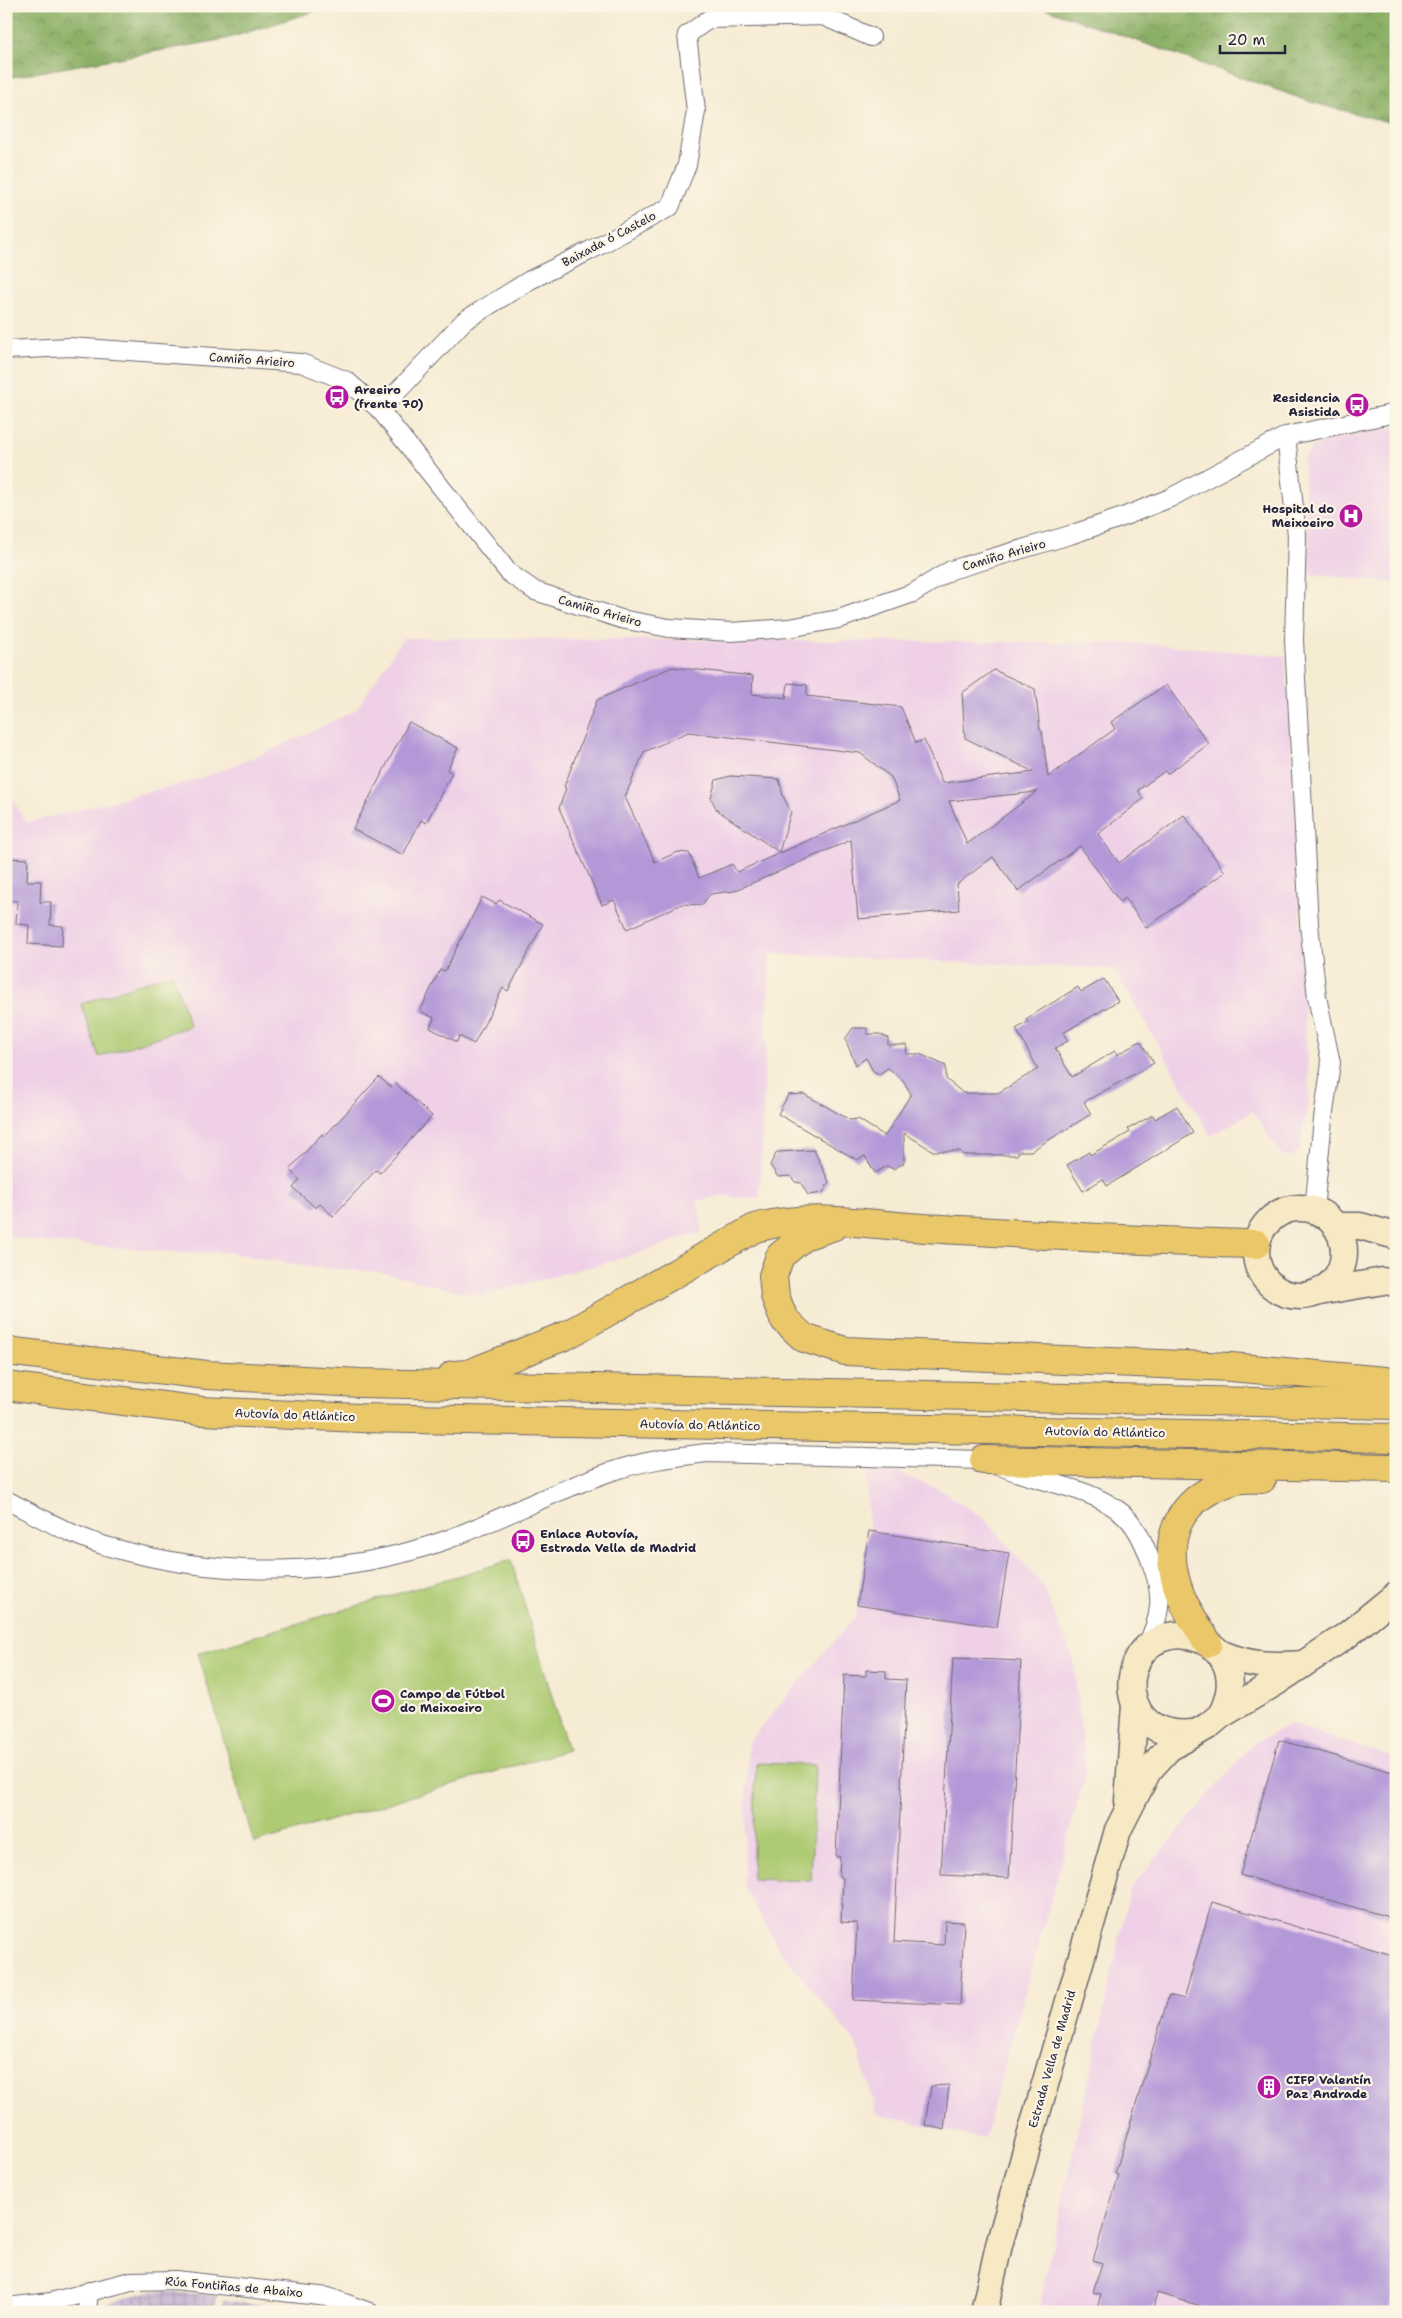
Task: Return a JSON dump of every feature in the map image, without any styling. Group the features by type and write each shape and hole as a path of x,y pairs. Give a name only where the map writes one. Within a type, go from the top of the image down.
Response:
{"highway":[{"path":"360,1383 468,1374 567,1335 755,1228 779,1221 810,1219 1256,1244"},
{"path":"844,1222 804,1236 780,1256 773,1276 775,1296 784,1319 804,1338 844,1351 1231,1367 1396,1382"},
{"path":"6,1351 206,1376 360,1383 1396,1405"},
{"name":"Autovía do Atlántico","path":"6,1386 202,1411 360,1418 1396,1438"},
{"path":"984,1460 1396,1468"},
{"path":"1214,1648 1177,1587 1172,1566 1171,1542 1175,1525 1182,1514 1197,1499 1217,1487 1237,1480 1297,1478 1340,1467"}],"main road":[{"path":"1319,1292 1338,1275 1343,1263 1342,1237 1336,1226 1314,1210 1302,1208 1278,1214 1268,1222 1256,1244 1256,1258 1260,1271 1268,1283 1278,1291 1292,1296 1305,1296 1391,1280"},
{"path":"1336,1226 1360,1226 1396,1236"},
{"name":"Estrada Vella de Madrid","path":"984,2312 999,2245 1118,1830 1148,1771 1169,1748 1208,1726 1221,1715 1278,1681 1347,1635 1396,1595"},
{"name":"Estrada Vella de Madrid","path":"1193,1733 1179,1735 1165,1732 1152,1726 1142,1716 1135,1704 1131,1691 1131,1678 1135,1664 1142,1653 1153,1643 1174,1636 1195,1637 1241,1662 1270,1666 1302,1664"},
{"path":"1214,1648 1228,1668 1231,1683 1228,1700 1221,1715"},
{"name":"Estrada Vella de Madrid","path":"1127,1809 1135,1704"}],"street":[{"name":"Baixada ó Castelo","path":"380,410 464,322 530,280 589,251 670,207 687,165 696,111 687,35 710,19 823,16 872,37"},
{"name":"Camiño Arieiro","path":"6,350 70,347 301,364 347,381 380,410 510,573 535,591 621,619 669,628 731,632 789,628 839,619 913,593 951,570 1078,533 1170,498 1286,436 1396,413"},
{"path":"1286,436 1297,535 1294,640 1309,924 1317,997 1331,1063 1322,1119 1314,1210"},
{"path":"6,1500 62,1528 112,1548 198,1565 259,1570 322,1568 387,1558 446,1540 611,1472 661,1458 706,1453 984,1460 1020,1474 1084,1491 1123,1513 1144,1542 1158,1581 1160,1611 1155,1630 1142,1653"},
{"name":"Rúa Fontiñas de Abaixo","path":"6,2307 51,2302 131,2281 175,2280 328,2297 369,2312"},
{"path":"87,2312 89,2291"}],"shaded area":[{"name":"Hospital do Meixoeiro","path":"1396,427 1396,583 1310,574 1303,459 1312,447 1326,441"},
{"path":"403,638 1140,643 1285,656 1299,859 1301,966 1309,1100 1299,1152 1289,1157 1283,1155 1272,1142 1253,1111 1211,1136 1114,969 770,954 759,1198 720,1196 698,1201 702,1232 616,1260 479,1296 380,1272 307,1267 228,1252 190,1253 42,1242 6,1236 6,786 26,823 196,780 275,749 356,710"},
{"path":"893,1471 939,1489 985,1520 1041,1583 1073,1658 1086,1773 984,2139 876,2114 856,2043 779,1949 744,1887 748,1742 855,1617 869,1531 866,1474"},
{"name":"CIFP Valentín Paz Andrade","path":"1291,1724 1396,1758 1396,2312 1038,2312 1130,1889 1251,1745"},
{"path":"153,2290 217,2296 215,2312 103,2312 104,2304"},
{"path":"224,2300 314,2312 221,2312"}],"green space":[{"path":"6,6 332,6 226,39 6,78"},
{"path":"1038,6 1396,6 1396,124 1314,103"},
{"path":"172,973 190,1026 99,1057 81,1004"},
{"name":"Campo de Fútbol do Meixoeiro","path":"511,1560 568,1750 254,1843 198,1653"},
{"path":"756,1763 815,1765 811,1881 752,1879"}],"building":[{"path":"672,667 753,676 752,694 786,698 788,683 807,685 807,696 901,707 916,743 924,740 942,783 1034,772 965,738 962,693 994,670 1035,689 1048,777 1115,729 1111,722 1166,685 1209,744 1167,774 1165,771 1138,790 1143,799 1098,834 1119,863 1184,815 1225,872 1146,928 1125,898 1120,902 1080,846 1018,891 993,857 957,884 959,910 858,919 851,840 734,891 710,894 702,905 682,904 627,929 614,900 602,905 559,808 566,788 564,787 597,700","holes":["688,732 860,753 891,777 900,800 737,872 732,864 699,878 689,853 678,852 655,862 625,797 644,752","1038,791 967,844 949,801 1027,793"]},
{"path":"409,722 458,748 447,770 452,773 426,823 421,820 403,855 353,829"},
{"path":"730,776 779,779 783,796 791,812 779,852 717,810 711,798 716,780"},
{"path":"6,858 28,859 27,881 41,881 40,902 51,902 50,925 63,926 62,946 28,944 29,925 16,924 17,901 6,901"},
{"path":"482,897 496,904 499,900 543,924 508,991 503,988 474,1044 459,1036 457,1042 430,1028 434,1018 420,1011 440,970 445,971"},
{"path":"1104,979 1118,1001 1063,1033 1068,1041 1055,1048 1072,1077 1115,1051 1117,1055 1140,1041 1154,1063 1084,1102 1091,1114 1031,1151 1019,1151 1017,1155 963,1155 960,1151 933,1151 904,1133 904,1163 893,1169 887,1166 875,1173 865,1156 857,1160 778,1114 788,1095 804,1094 850,1120 858,1119 885,1136 911,1094 903,1080 888,1068 879,1074 873,1071 866,1058 856,1065 845,1039 853,1028 867,1028 867,1034 880,1034 888,1038 888,1045 907,1045 906,1054 920,1054 946,1066 946,1079 963,1093 998,1093 1038,1069 1016,1029 1028,1022 1026,1019 1078,987 1081,992"},
{"path":"379,1077 391,1087 395,1083 432,1116 380,1173 376,1170 333,1216 320,1204 316,1208 293,1188 300,1180 289,1170 322,1134 324,1137"},
{"path":"1177,1106 1193,1133 1107,1186 1103,1179 1083,1191 1067,1165 1089,1152 1090,1155 1130,1132 1128,1129 1153,1115 1155,1119"},
{"path":"814,1150 829,1182 823,1193 808,1195 801,1183 795,1182 791,1176 778,1177 770,1165 777,1152"},
{"path":"869,1531 1009,1553 997,1627 857,1605"},
{"path":"953,1658 1021,1661 1009,1878 941,1875"},
{"path":"866,1670 886,1671 886,1679 906,1680 894,1942 944,1945 945,1921 964,1922 960,2005 853,2000 857,1923 841,1922 843,1878 839,1877 840,1857 836,1857 844,1675 866,1676"},
{"path":"1279,1740 1396,1773 1396,1919 1240,1875"},
{"name":"CIFP Valentín Paz Andrade","path":"1212,1902 1396,1956 1396,2291 1389,2312 1221,2312 1157,2293 1152,2312 1096,2312 1101,2294 1093,2292 1102,2263 1093,2260 1119,2175 1115,2174 1169,1995 1184,1999"},
{"path":"949,2085 944,2130 925,2125 931,2086"}],"place":[{"name":"Areeiro (frente 70)","path":"337,397"},
{"name":"Residencia Asistida","path":"1357,405"},
{"name":"Hospital do Meixoeiro","path":"1351,516"},
{"name":"Enlace Autovía, Estrada Vella de Madrid","path":"523,1541"},
{"name":"Campo de Fútbol do Meixoeiro","path":"383,1701"},
{"name":"CIFP Valentín Paz Andrade","path":"1269,2087"}]}
